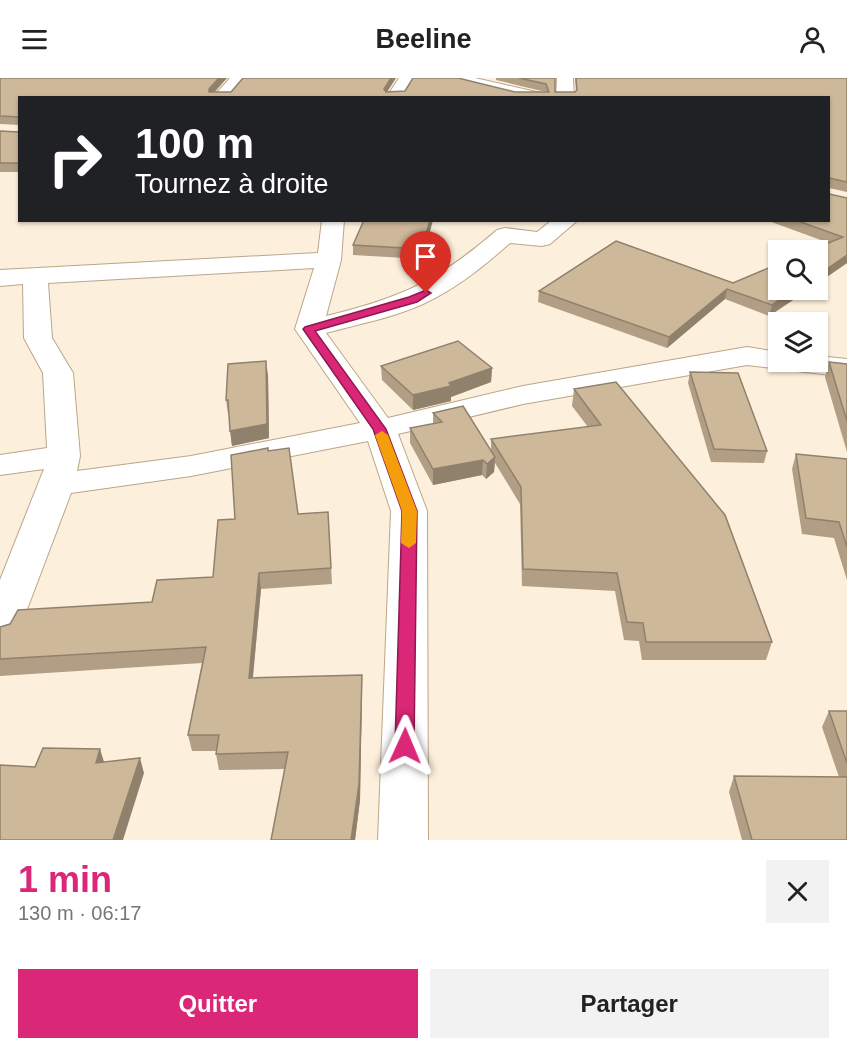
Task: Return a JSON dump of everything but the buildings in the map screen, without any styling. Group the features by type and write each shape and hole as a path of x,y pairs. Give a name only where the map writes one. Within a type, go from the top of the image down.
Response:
{"street":[{"path":"222,96 239,78"},
{"path":"395,96 407,78"},
{"path":"454,78 530,96"},
{"path":"565,78 565,96"},
{"path":"309,329 329,260 333,222"},
{"path":"309,329 413,299 438,286 487,252 505,235 542,239 564,222"},
{"path":"0,278 329,260"},
{"path":"0,628 60,470 58,373 38,338 35,275"},
{"path":"309,329 380,429 409,511 403,840"},
{"path":"0,465 60,470 190,466 380,429 523,395 747,356 768,359"},
{"path":"828,366 847,368"}],"slow traffic":[{"path":"382,435 409,511 409,543"}],"route":[{"path":"405,746 409,511 380,429 309,329 413,299 426,293"}]}
